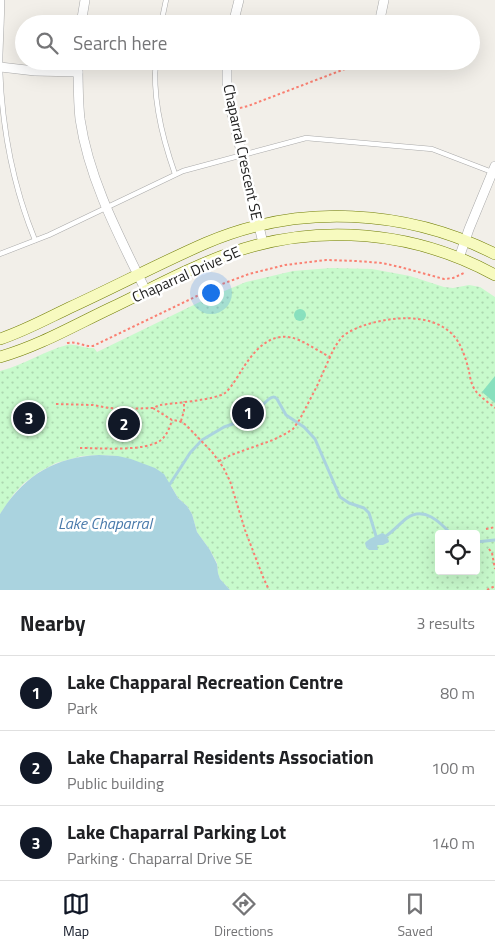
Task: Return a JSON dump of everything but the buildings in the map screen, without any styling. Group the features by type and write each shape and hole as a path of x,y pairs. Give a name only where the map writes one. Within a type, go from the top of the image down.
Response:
{"street":[{"path":"82,15 85,0"},
{"path":"235,15 239,0"},
{"path":"381,15 384,0"},
{"path":"0,67 15,69"},
{"path":"25,70 78,72 79,102 90,161 106,207 146,291"},
{"name":"Chaparral Crescent SE","path":"227,70 228,94 263,243"},
{"path":"459,258 494,169"},
{"name":"Chaparral Drive SE","path":"0,338 32,326 208,242 285,220 334,216 391,220 424,227 465,240 495,254"},
{"name":"Chaparral Drive SE","path":"2,356 45,340 216,258 263,243 308,236 357,234 404,241 433,248 495,275"},
{"path":"0,344 2,356"}],"lane":[{"path":"2,0 0,67 9,152 20,196 36,240"},
{"path":"163,15 166,0"},
{"path":"155,70 160,123 175,174"},
{"path":"0,254 36,240 175,174 300,139 310,138 432,149 494,169"},
{"path":"0,140 8,141"}],"path":[{"path":"240,108 342,70"},
{"path":"66,343 72,342 84,346 93,346 222,284 257,271 285,265 326,260 352,260 400,266 444,279 467,273"},
{"path":"219,461 280,437 296,426 341,338 351,331 381,321 405,318 432,322 443,327 456,339 475,389 495,408"},
{"path":"56,404 93,405 124,409 153,408 160,405 219,396 224,393 259,347 268,341 284,337 298,340 330,357"},
{"path":"181,422 184,401"},
{"path":"153,408 172,420 186,425 219,461 227,473 250,543 269,590"},
{"path":"80,448 133,447 154,444 162,440 166,435 172,420"},
{"path":"486,530 495,526"},
{"path":"489,549 492,553 495,568"},
{"path":"487,590 495,586"}],"green space":[{"path":"331,268 372,269 410,276 444,287 453,288 469,285 480,287 495,297 495,590 230,590 220,579 217,563 197,532 192,514 187,506 178,498 170,484 118,456 82,456 56,463 39,472 23,484 0,514 0,371 67,345 94,348 97,352 210,297 246,282 293,271"},
{"path":"300,309 306,315 300,321 294,315"},
{"path":"495,376 495,403 482,392"}],"water":[{"name":"Lake Chaparral","path":"99,455 131,459 155,468 164,474 178,498 187,506 192,514 197,532 217,564 220,579 230,590 0,590 0,514 9,501 30,479 42,471 68,460"},
{"path":"382,533 387,536 389,542 378,545 378,550 369,550 365,543"}],"waterway":[{"path":"170,484 190,453 202,440 224,427 247,419 269,399 274,397 286,415 304,427 315,439 340,497 349,503 364,508 369,513 376,536"},
{"path":"386,536 407,518 419,514 437,520 447,530"},
{"path":"480,542 495,540"}],"place":[{"name":"Lake Chapparal Recreation Centre","path":"248,413"},
{"name":"Lake Chaparral Parking Lot","path":"29,418"},
{"name":"Lake Chaparral Residents Association","path":"124,424"}]}
